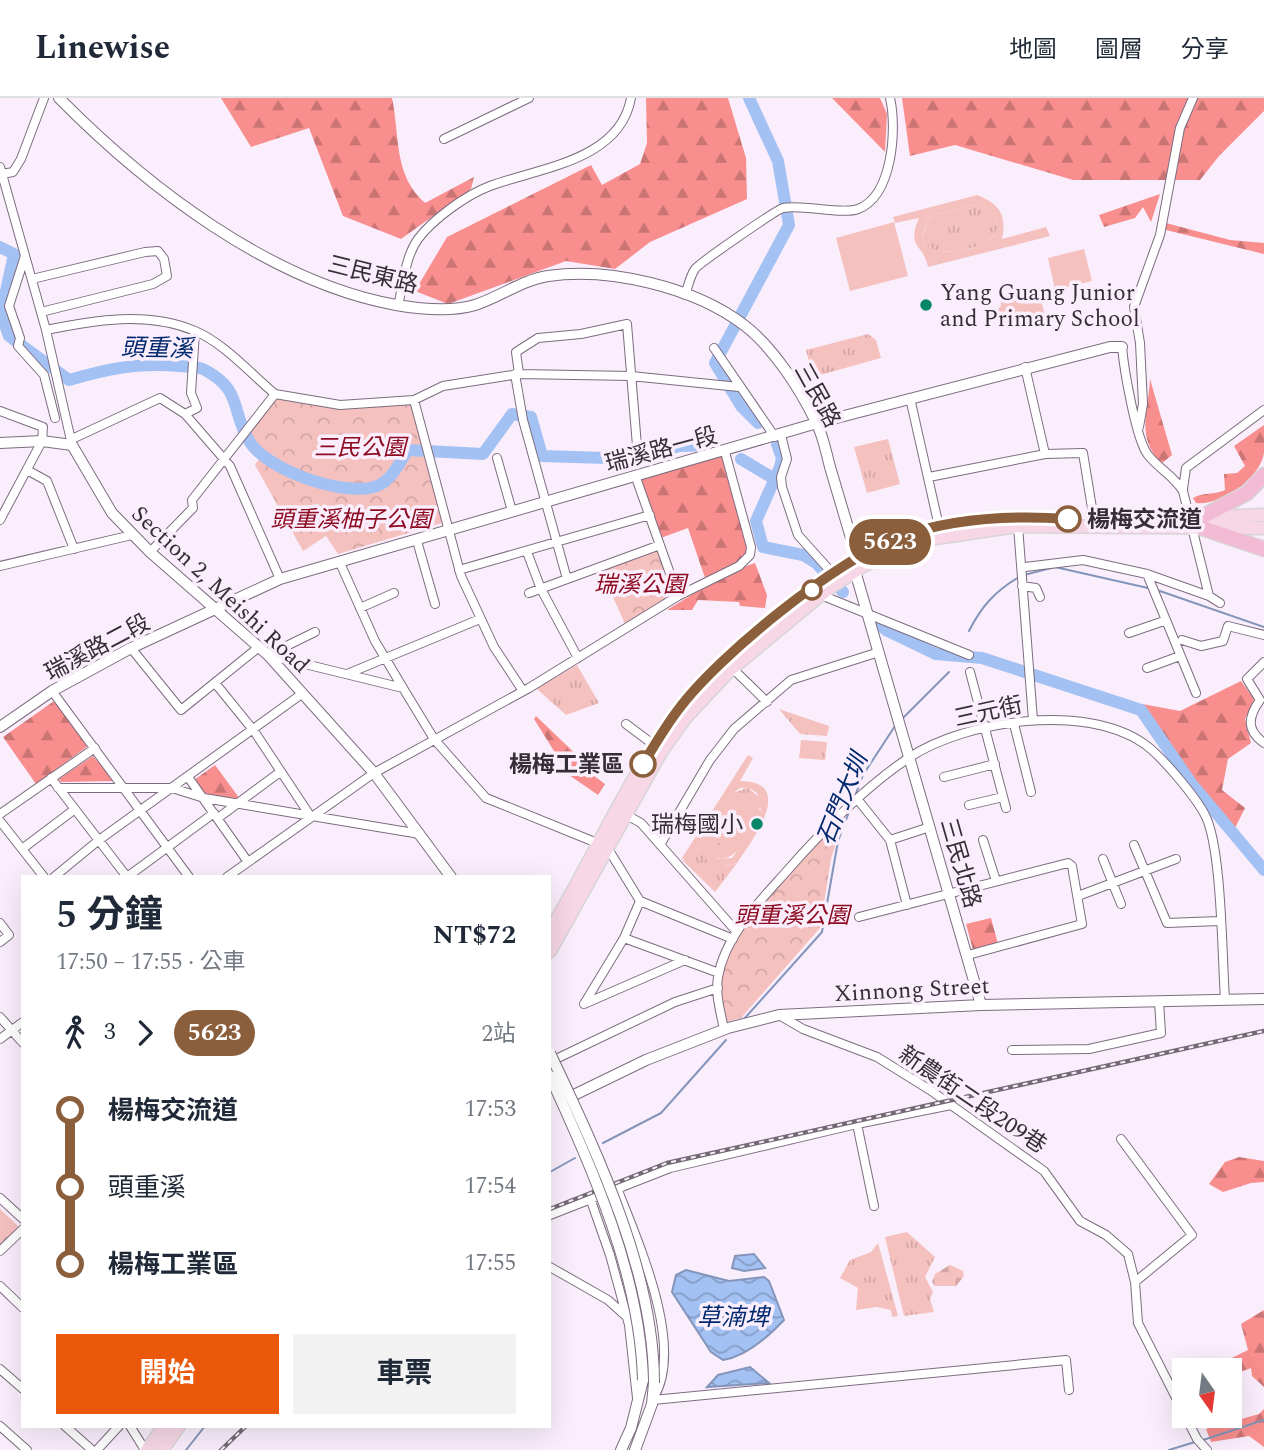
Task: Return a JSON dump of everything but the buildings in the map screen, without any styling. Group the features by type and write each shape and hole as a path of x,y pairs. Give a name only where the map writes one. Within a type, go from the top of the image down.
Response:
{"highway":[{"path":"1195,524 1247,494 1264,475"},
{"path":"1195,524 1264,549"}],"main road":[{"path":"551,929 621,811 654,745 679,708 829,584 899,537 1018,526 1195,524 1264,515"},
{"path":"940,532 974,520 1031,516 1264,528"},
{"path":"621,811 686,717 729,664"},
{"path":"551,949 602,845"},
{"path":"146,1450 162,1428"},
{"path":"162,1450 178,1428"}],"street":[{"path":"44,98 21,159 13,172 1,171 46,330 72,442"},
{"name":"三民東路","path":"58,98 109,146 187,208 263,255 342,292 398,306 452,309 475,305 544,277 577,272 625,277 685,295"},
{"path":"444,139 529,98"},
{"path":"398,306 413,249 429,227 489,186 563,165 588,152 612,133 629,113 631,98"},
{"path":"685,295 695,268 735,242 762,218 782,208 857,210 871,200 888,177 893,112 890,98"},
{"path":"1139,427 1143,404 1140,343 1134,307 1160,235 1180,128 1193,98"},
{"path":"32,279 145,252 162,253 166,269 165,279 41,312"},
{"path":"25,255 9,306 19,342 44,375 55,418"},
{"name":"三民路","path":"685,295 742,323 783,369 817,423 856,565"},
{"path":"46,330 144,318 195,331 212,341 275,394 340,405 414,400 443,386 517,374 631,376 739,387"},
{"path":"567,579 523,420 516,352 538,338 581,334 626,324 637,446"},
{"path":"185,414 197,408 191,393 195,331"},
{"name":"瑞溪路一段","path":"217,610 280,579 417,541 545,500 1026,367 1110,346 1122,347"},
{"path":"1122,347 1141,445 1149,456 1174,477 1183,491 1195,524 1209,596"},
{"path":"714,348 722,356 739,387 778,436 787,459 781,477 782,488 798,535 829,584 867,612 962,653"},
{"path":"1026,367 1045,454"},
{"path":"150,552 193,508 192,500 275,394"},
{"path":"0,443 72,442 160,398 185,414 224,459 249,504 280,579"},
{"path":"910,398 940,532"},
{"path":"414,400 459,570 480,619 523,691"},
{"path":"1183,491 1186,468 1264,410"},
{"path":"0,411 43,427"},
{"path":"0,520 42,441 43,427 55,418 66,416"},
{"name":"Section 2, Meishi Road","path":"72,442 112,513 150,552 264,651 374,773 450,875"},
{"path":"230,875 374,773 523,691 678,596 739,566 750,555 724,452"},
{"path":"929,477 1045,454 1083,453 1094,520"},
{"path":"497,458 512,511"},
{"path":"27,470 47,481 74,549"},
{"path":"635,475 678,596"},
{"path":"459,570 650,515"},
{"path":"1018,526 1033,720"},
{"path":"0,566 132,535"},
{"path":"417,541 435,604"},
{"path":"529,593 660,545"},
{"path":"527,552 541,589 578,658"},
{"path":"1023,569 1083,560 1209,596 1220,603"},
{"path":"341,563 383,657 434,739 486,798 602,845 640,901 735,935"},
{"path":"660,845 710,760 734,729 791,680 879,652 856,565"},
{"path":"1148,578 1196,693"},
{"path":"1022,585 1036,588 1043,596"},
{"path":"360,608 394,593"},
{"name":"瑞溪路二段","path":"0,727 52,691 131,648 217,610"},
{"path":"347,674 480,619"},
{"path":"1129,633 1164,621"},
{"path":"1182,640 1201,646 1223,641 1228,626 1264,635"},
{"path":"131,648 181,710 215,682 264,651 315,632"},
{"path":"264,651 403,688"},
{"name":"三民北路","path":"879,652 981,1005"},
{"path":"1147,668 1180,656"},
{"path":"1264,662 1247,679 1260,700 1250,714 1250,724 1254,736 1264,743"},
{"path":"729,664 767,702"},
{"path":"970,672 1006,808"},
{"path":"215,682 254,730 311,817"},
{"path":"52,691 188,875"},
{"path":"56,875 99,840 303,693"},
{"name":"三元街","path":"724,1030 718,988 719,973 735,935 813,840 910,757 956,736 1033,720 1078,721 1111,728 1145,744 1200,808 1210,828 1225,999"},
{"path":"626,724 654,745"},
{"path":"1014,724 1031,792"},
{"path":"0,814 95,748"},
{"path":"944,777 995,764"},
{"path":"130,875 281,772"},
{"path":"188,777 248,862"},
{"path":"51,778 125,875"},
{"path":"58,788 172,788 204,798 420,834"},
{"path":"970,805 1003,797"},
{"path":"854,803 890,840 907,905"},
{"path":"22,849 75,808"},
{"path":"621,811 641,823 735,935"},
{"path":"0,821 42,875"},
{"path":"890,840 930,827"},
{"path":"983,841 996,881"},
{"path":"1133,845 1167,923 1219,921"},
{"path":"1103,859 1121,904"},
{"path":"1078,896 1176,859"},
{"path":"859,917 1068,863 1072,866 1082,924 968,955"},
{"path":"640,901 624,938 584,1004 685,960"},
{"path":"0,923 9,935 0,942"},
{"path":"624,938 719,973"},
{"path":"653,1399 650,1318 629,1242 554,1056 675,1002 718,988"},
{"name":"Xinnong Street","path":"576,1094 646,1060 724,1030 779,1015 981,1005 1264,999"},
{"path":"1012,1050 1089,1049 1161,1033 1159,1001"},
{"name":"新農街二段209巷","path":"779,1015 803,1029 877,1057 951,1105 1044,1171 1055,1181 1080,1221 1106,1235 1128,1254 1135,1282 1138,1323 1202,1445"},
{"path":"0,1017 21,1041"},
{"path":"0,1039 21,1023"},
{"path":"551,1078 591,1172 620,1253 642,1342 643,1380 638,1404 621,1450"},
{"path":"551,1215 670,1168 951,1105"},
{"path":"857,1124 873,1206"},
{"path":"1121,1139 1192,1235 1135,1282"},
{"path":"617,1188 641,1251 662,1332 662,1383 653,1399 635,1450"},
{"path":"0,1198 21,1217"},
{"path":"590,1198 628,1321 638,1404"},
{"path":"0,1251 21,1231"},
{"path":"551,1268 608,1300 628,1321"},
{"path":"0,1286 21,1306"},
{"path":"653,1399 1066,1360 1069,1390"},
{"path":"0,1369 21,1387"},
{"path":"0,1426 27,1450"},
{"path":"70,1428 95,1450 117,1428"},
{"path":"131,1428 146,1450"}],"green space":[{"path":"221,98 392,98 403,167 415,192 425,203 474,177 471,189 401,239 343,216 309,128 251,147"},
{"path":"646,98 728,98 746,158 747,199 650,242 615,269 566,261 448,304 415,291 447,237 591,165 602,185 640,164 647,143"},
{"path":"832,98 880,98 887,114 885,152"},
{"path":"902,98 1264,98 1264,111 1219,156 1200,180 1073,180 955,145 910,156"},
{"path":"1160,194 1151,222 1143,207 1135,218 1104,227 1099,215"},
{"path":"977,195 991,202 1000,211 1003,223 1002,239 1046,227 1050,236 928,267 914,235 919,218 895,223 893,217","holes":["977,204 996,218 997,229 989,240 976,247 949,252 927,246 922,236 929,217"]},
{"path":"977,204 988,209 996,218 997,229 989,240 976,247 949,252 927,246 922,237 929,217"},
{"path":"894,222 908,276 850,291 836,238"},
{"path":"1166,223 1230,240 1264,243 1264,254 1166,230"},
{"path":"1084,249 1092,281 1055,290 1048,258"},
{"path":"1038,287 1045,316 1001,326 997,310 1001,306 1001,295"},
{"path":"868,334 876,340 881,358 813,377 806,350"},
{"path":"1150,379 1172,455 1161,464 1148,444 1146,434"},
{"path":"275,394 350,407 410,401 442,523 338,554 326,536 303,551 255,465 262,454 248,440 245,430"},
{"path":"1264,425 1264,453 1255,472 1238,489 1227,495 1206,503 1196,503 1193,498 1197,496 1225,490 1224,474 1237,473 1245,466 1234,446"},
{"path":"888,439 900,484 867,493 854,447"},
{"path":"725,452 750,555 706,581 688,528 658,539 635,475"},
{"name":"瑞溪公園","path":"658,550 675,595 625,624 601,570"},
{"path":"755,563 767,595 765,608 740,606 739,602 698,600 692,610 667,610 727,573"},
{"path":"577,665 599,703 566,715 536,688"},
{"path":"1241,681 1254,699 1245,719 1251,743 1228,759 1222,790 1245,808 1235,828 1203,791 1142,704 1180,711"},
{"path":"54,701 88,746 36,784 3,737"},
{"path":"779,709 829,726 827,736 800,734"},
{"path":"536,716 583,761 589,755 586,770 605,784 598,795 569,775 534,719"},
{"path":"801,740 827,742 825,760 799,758"},
{"path":"748,755 753,758 740,781 757,784 766,791 768,801 766,814 759,828 737,863 725,866 714,864 705,858 699,846 689,863 682,858","holes":["740,788 751,789 757,793 761,811 732,794","706,836 735,852 739,848 732,858 718,859 706,849"]},
{"path":"93,756 114,781 61,782 59,779"},
{"path":"215,765 240,799 205,795 194,780"},
{"path":"748,788 759,797 760,806 752,831 735,853 725,858 715,858 706,849 706,835 732,793"},
{"name":"頭重溪公園","path":"845,815 831,859 820,928 741,1018 726,1022 719,991 723,969 734,946 768,896"},
{"path":"700,845 700,851 727,866 737,863 715,892 681,859 689,862"},
{"path":"991,918 998,944 973,950 966,924"},
{"path":"1239,1157 1264,1161 1264,1182 1251,1183 1223,1192 1209,1184 1225,1162"},
{"path":"0,1209 19,1227 0,1247"},
{"path":"907,1232 935,1257 925,1277 933,1292 930,1299 934,1312 904,1316 885,1237"},
{"path":"878,1243 898,1316 892,1317 891,1310 877,1307 856,1310 858,1288 840,1278 850,1260 871,1252"},
{"path":"950,1265 963,1271 964,1276 956,1286 935,1286 932,1282 935,1274"},
{"path":"1264,1310 1264,1387 1252,1376 1251,1368 1242,1371 1242,1358 1232,1358 1248,1350 1241,1324"},
{"path":"1264,1409 1264,1447 1249,1436 1211,1442 1206,1429 1242,1428 1242,1419 1259,1414"}],"water":[{"path":"754,1254 765,1268 744,1271 732,1268 735,1256"},
{"name":"草湳埤","path":"686,1270 729,1281 764,1277 769,1281 784,1320 749,1350 723,1360 711,1352 672,1292 676,1275"},
{"path":"750,1367 769,1383 707,1387 718,1375"}],"waterway":[{"path":"749,98 778,161 789,225 715,363 741,406 758,423"},
{"name":"頭重溪","path":"0,247 14,254 1,314 9,336 69,380 137,366 164,365 202,369 225,385 248,439 257,450 288,471 327,485 363,489 382,484 391,476 408,450 483,454 512,414 531,417 542,456 637,459 679,446 714,445"},
{"name":"頭重溪","path":"777,444 782,458 780,467 756,521 763,547 803,555 816,563 843,592"},
{"name":"頭重溪","path":"741,459 776,480"},
{"name":"石門大圳","path":"1024,575 1055,567 1148,588"},
{"name":"石門大圳","path":"969,631 990,600 1019,577"},
{"name":"石門大圳","path":"1157,590 1264,627"},
{"name":"頭重溪","path":"868,615 886,630 936,654 982,658 1141,710 1191,783 1264,870"},
{"name":"石門大圳","path":"902,719 949,672"},
{"name":"石門大圳","path":"855,796 863,775 895,726"},
{"name":"石門大圳","path":"744,1019 822,932 838,841 849,812"},
{"name":"石門大圳","path":"603,1143 661,1113 726,1040"},
{"name":"石門大圳","path":"551,1171 575,1158"},
{"path":"1203,1440 1264,1420"},
{"name":"石門大圳","path":"186,1450 203,1428"},
{"path":"1169,1450 1195,1442"}],"railway":[{"path":"551,1209 667,1163 1264,1031"},
{"path":"221,1450 244,1428"}],"bus line":[{"name":"5623","path":"643,764 679,708 731,654 832,573 860,556 899,537 939,526 974,520 1031,516 1068,519"}],"place":[{"name":"Yang Guang Junior and Primary School","path":"926,305"},
{"name":"楊梅交流道","path":"1068,519"},
{"name":"楊梅工業區","path":"643,764"},
{"name":"瑞梅國小","path":"757,824"}],"park label":[{"name":"三民公園","path":"360,447"},
{"name":"頭重溪柚子公園","path":"351,519"}]}
